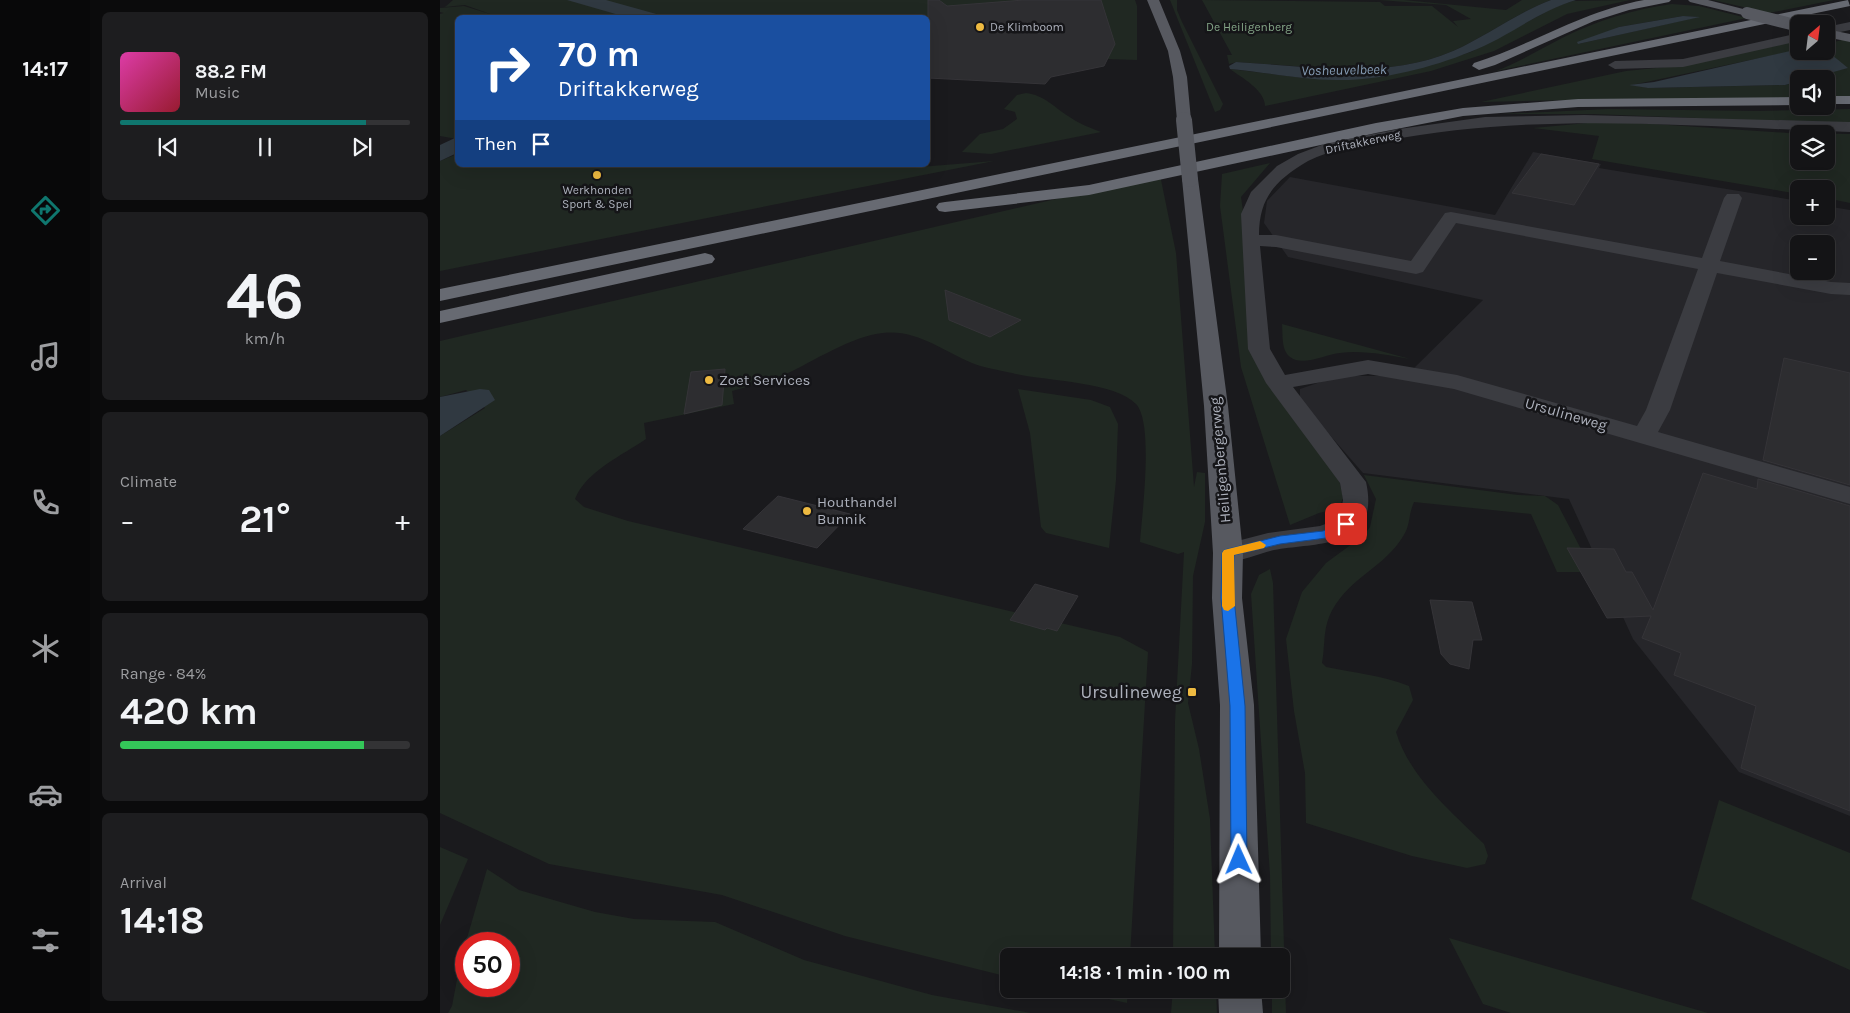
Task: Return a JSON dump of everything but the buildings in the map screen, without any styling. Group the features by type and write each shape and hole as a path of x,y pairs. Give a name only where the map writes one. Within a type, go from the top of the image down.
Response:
{"highway":[{"path":"778,225 879,194 1440,77 1496,61 1568,27 1606,13 1666,0"},
{"path":"440,294 1850,3"},
{"path":"1835,17 1850,14"},
{"path":"440,317 945,207 1790,28"},
{"path":"1835,100 1850,100"},
{"path":"945,207 1089,190 1376,128 1463,112 1578,103 1790,101"}],"main road":[{"name":"Heiligenbergerweg","path":"1153,0 1174,51 1180,77 1216,406 1228,553 1227,598 1238,706 1240,948"},
{"path":"1694,0 1790,24"},
{"path":"1835,34 1850,38"},
{"path":"1240,998 1241,1013"}],"street":[{"path":"1835,30 1850,26"},
{"path":"1615,65 1683,63 1790,39"},
{"name":"Driftakkerweg","path":"1228,553 1280,540 1326,535 1346,524 1357,508 1358,500 1353,482 1278,383 1259,349 1250,240 1250,214 1260,192 1270,180 1289,166 1314,153 1361,140 1444,127 1522,120 1631,120 1850,127"},
{"path":"1642,436 1650,426 1658,410 1733,198"},
{"path":"1250,240 1276,241 1416,268 1451,217 1831,288 1850,289"},
{"name":"Ursulineweg","path":"1278,383 1368,367 1457,382 1850,496"}],"shaded area":[{"path":"1533,152 1601,164 1599,168 1790,200 1790,225 1835,225 1835,208 1850,210 1850,816 1739,772 1633,639 1569,499 1363,473 1300,401 1300,389 1338,376 1406,376 1483,300 1288,257 1264,223 1267,201 1290,177 1495,215"}],"green space":[{"path":"453,0 1135,0 1137,6 1137,60 930,53 930,15 493,15 465,5 445,7"},
{"path":"1170,0 1177,0 1177,10 1182,22 1223,104 1220,110 1215,112"},
{"name":"De Heiligenberg","path":"1202,0 1380,2 1385,6 1432,6 1458,27 1453,21 1471,19 1446,5 1379,0 1404,0 1506,10 1522,0 1551,0 1526,11 1466,45 1427,60 1401,66 1346,69 1237,62 1229,64 1227,55 1232,55"},
{"path":"1630,0 1567,14 1494,51 1431,71 1265,106 1264,100 1257,90 1230,69 1304,78 1364,79 1417,68 1471,52 1557,6 1573,1"},
{"path":"1713,0 1834,0 1769,13"},
{"path":"1672,4 1699,6 1747,18 1496,71 1588,26 1629,12","holes":["1683,16 1698,17 1578,44 1619,27"]},
{"path":"464,6 493,15 455,15 455,139 440,136 440,14 444,13 440,12 440,8"},
{"path":"1850,38 1850,97 1835,98 1835,71 1847,68 1835,58 1835,42"},
{"path":"1790,42 1790,52 1632,85 1648,88 1790,84 1790,99 1623,99 1481,102 1626,71 1685,65"},
{"path":"1026,93 1044,99 1076,121 1101,132 991,154 962,152 980,134 1003,129 1017,119 1015,112 1004,109 1017,95"},
{"path":"1608,109 1790,110 1790,115 1835,115 1835,109 1850,109 1850,124 1593,114 1500,114"},
{"path":"1609,121 1790,133 1790,170 1835,170 1835,134 1850,134 1850,203 1835,200 1835,180 1790,180 1790,192 1592,159 1599,136 1533,128"},
{"path":"455,155 455,167 907,168 994,161 440,271 440,161"},
{"path":"1270,163 1241,197 1245,225 1249,313 1295,420 1339,479 1343,498 1339,508 1319,513 1290,525 1241,367 1220,206 1222,174"},
{"path":"1160,175 1176,253 1194,487 1197,472 1205,473 1205,522 1193,576 1192,664 1188,703 1199,749 1210,819 1215,948 1173,948 1175,721 1184,552 1178,554 1140,542 1146,449 1141,414 1136,404 1126,396 1095,386 1025,376 981,366 907,334 883,333 871,335 846,344 779,377 732,391 734,404 644,423 646,439 596,472 580,489 575,499 584,507 628,521 1120,637 1148,652 1130,948 1000,948 1000,975 845,936 722,895 549,864 440,813 440,436 485,408 466,390 440,397 440,341"},
{"path":"1282,324 1410,359 1375,353 1349,352 1315,359 1295,360 1285,350"},
{"path":"1018,389 1091,400 1110,407 1118,424 1116,480 1109,548 1046,533 1041,527 1030,433"},
{"path":"1364,475 1518,495 1545,496 1558,505 1593,572 1557,572 1531,514 1414,502 1408,526 1400,541 1383,560 1353,584 1336,604 1329,617 1322,663 1326,667 1378,677 1409,686 1413,700 1396,732 1402,749 1421,779 1433,793 1484,844 1488,856 1485,864 1467,868 1412,856 1306,823 1305,773 1294,711 1286,639 1302,592 1326,563 1364,535 1370,527 1376,499"},
{"path":"1270,569 1273,583 1284,948 1271,948 1270,875 1251,594 1259,575"},
{"path":"1719,800 1850,853 1850,970 1691,899"},
{"path":"440,847 468,859 440,925"},
{"path":"487,869 519,890 595,912 634,919 715,922 804,960 932,995 1031,1013 448,1013 452,1006 455,990 455,997 520,997 520,932 469,932"},
{"path":"1449,938 1708,1013 1511,1013 1483,1004"},
{"path":"1104,998 1127,998 1127,1003"},
{"path":"1172,998 1216,998 1217,1013 1171,1013"},
{"path":"1272,998 1286,998 1286,1013 1272,1013"}],"water":[{"path":"567,0 606,0 660,15 619,15"},
{"name":"Vosheuvelbeek","path":"1551,0 1576,0 1549,11 1497,40 1470,52 1438,63 1387,76 1353,80 1323,80 1230,69 1229,66 1236,62 1346,69 1401,66 1453,51 1526,11"},
{"path":"1683,16 1700,17 1578,44 1577,42 1619,27"},
{"path":"1790,51 1790,60 1835,60 1835,57 1848,68 1835,72 1835,70 1790,70 1790,84 1785,85 1648,88 1629,85 1654,82"},
{"path":"455,138 455,154 440,161 440,145"},
{"path":"480,389 489,390 495,400 440,436 440,397"}],"slow traffic":[{"path":"1228,606 1228,553 1260,545"}],"place":[{"name":"De Klimboom","path":"980,27"},
{"name":"Werkhonden Sport & Spel","path":"597,175"},
{"name":"Zoet Services","path":"709,380"},
{"name":"Houthandel Bunnik","path":"807,511"},
{"name":"Ursulineweg","path":"1192,692"}],"route":[{"path":"1239,860 1238,706 1227,598 1228,553 1280,540 1326,535 1346,524"}]}
